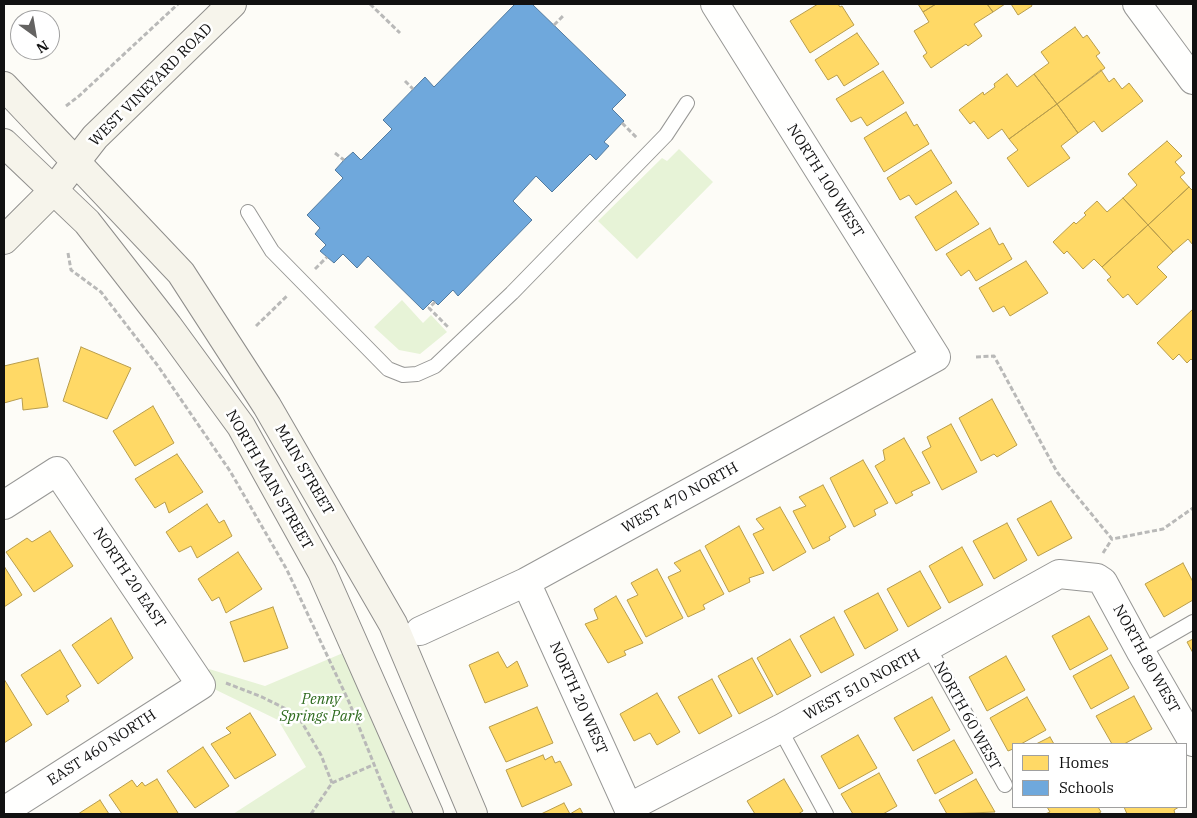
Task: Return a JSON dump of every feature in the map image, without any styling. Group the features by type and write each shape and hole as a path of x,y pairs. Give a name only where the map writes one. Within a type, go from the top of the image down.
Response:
{"main road":[{"name":"WEST VINEYARD ROAD","path":"4,240 53,191 95,137 232,4"},
{"path":"4,86 77,162"},
{"name":"NORTH MAIN STREET","path":"4,144 87,222 168,326 241,426 322,572 429,814"},
{"name":"MAIN STREET","path":"77,162 181,273 267,406 392,624 474,814"}],"street":[{"name":"NORTH 100 WEST","path":"715,4 936,357"},
{"path":"1136,4 1193,80"},
{"name":"WEST 470 NORTH","path":"420,631 526,582 936,357"},
{"name":"NORTH 20 EAST","path":"4,505 56,471 210,683"},
{"name":"WEST 510 NORTH","path":"629,811 929,648 1059,574 1098,568"},
{"name":"NORTH 80 WEST","path":"1098,568 1103,582 1141,652 1193,742"},
{"name":"NORTH 20 WEST","path":"526,582 629,811"},
{"name":"EAST 460 NORTH","path":"4,811 210,683"}],"lane":[{"path":"248,212 272,251 388,369 403,375 417,374 435,366 512,293 666,135 687,103"},
{"path":"1141,652 1193,622"},
{"path":"392,624 420,631"},
{"name":"NORTH 60 WEST","path":"929,648 1005,785"},
{"path":"780,729 826,814"}],"path":[{"path":"66,106 178,4"},
{"path":"370,4 400,33"},
{"path":"554,26 564,15"},
{"path":"405,82 413,89"},
{"path":"622,123 640,141"},
{"path":"335,152 344,160"},
{"path":"68,254 71,270 101,292 158,366 230,471 287,570 375,764 386,798 394,814"},
{"path":"312,272 327,257"},
{"path":"256,326 292,291"},
{"path":"435,302 429,308 452,332"},
{"path":"976,357 994,356 1057,472 1112,539"},
{"path":"1112,539 1163,529 1193,508"},
{"path":"1098,568 1112,539"},
{"path":"210,683 262,697 288,710 301,721 321,755 332,783"},
{"path":"311,814 332,783 375,764"}],"green space":[{"path":"679,149 713,182 637,259 598,221 662,158 667,161"},
{"path":"402,300 423,323 431,315 447,332 420,354 399,350 374,327"},
{"name":"Penny Springs Park","path":"343,653 413,814 233,814 306,767 278,720 210,687 209,669 265,686"}],"building: Homes":[{"path":"818,4 838,4 840,7 842,6 854,25 810,53 790,21"},
{"path":"918,4 936,4 923,12"},
{"path":"936,4 987,4 993,12 974,24 982,36 968,46 966,44 931,68 923,56 927,53 914,31 929,22 923,12"},
{"path":"987,4 1005,4 993,12"},
{"path":"1011,4 1031,4 1032,6 1018,15"},
{"path":"1075,27 1083,38 1087,35 1100,53 1096,56 1105,68 1057,104 1034,74 1049,63 1041,52"},
{"path":"857,33 879,64 844,86 837,75 828,80 815,60"},
{"path":"1101,70 1109,82 1114,78 1122,89 1129,83 1143,101 1102,132 1094,121 1078,133 1057,104"},
{"path":"883,71 904,103 867,126 861,117 851,122 836,99"},
{"path":"1007,74 1017,87 1034,74 1057,104 1009,139 1002,129 988,139 974,121 970,124 959,110 983,92 984,95 995,87 994,84"},
{"path":"1057,104 1078,133 1061,146 1070,158 1028,187 1007,158 1018,150 1009,139"},
{"path":"906,112 914,126 917,124 929,144 884,172 864,138"},
{"path":"1167,141 1182,156 1175,162 1185,173 1180,177 1189,187 1148,225 1123,198 1137,185 1128,174"},
{"path":"931,150 952,183 916,205 909,195 900,200 887,178"},
{"path":"1189,187 1193,191 1193,245 1188,239 1173,252 1148,225"},
{"path":"956,191 979,224 936,251 915,217"},
{"path":"1123,198 1148,225 1102,267 1094,259 1083,269 1067,251 1064,254 1053,242 1074,222 1076,224 1086,215 1084,213 1097,201 1107,212"},
{"path":"1148,225 1173,252 1157,267 1167,277 1137,305 1128,294 1123,298 1107,280 1111,277 1102,267"},
{"path":"990,228 999,245 1003,243 1012,259 976,281 969,270 961,276 946,254"},
{"path":"1026,261 1048,293 1010,316 1004,306 993,312 979,288"},
{"path":"1193,309 1193,361 1191,359 1187,363 1179,354 1173,360 1157,343"},
{"path":"81,347 131,368 107,419 63,401"},
{"path":"38,358 48,407 23,410 22,398 4,403 4,366"},
{"path":"992,399 1017,445 997,457 994,454 981,461 959,418"},
{"path":"153,406 174,443 135,466 113,431"},
{"path":"951,424 977,472 942,490 922,452 931,447 927,437"},
{"path":"904,438 930,483 911,492 913,495 896,504 875,466 885,460 883,450"},
{"path":"177,454 203,492 169,513 165,502 155,508 135,479"},
{"path":"863,460 888,503 874,510 876,515 854,527 830,478"},
{"path":"823,485 846,527 829,537 830,540 813,549 793,511 806,506 799,497"},
{"path":"1051,501 1072,538 1038,556 1017,519"},
{"path":"207,504 219,523 224,520 232,536 197,558 191,546 179,552 166,532"},
{"path":"780,507 806,552 773,571 753,534 764,529 756,519"},
{"path":"1007,523 1027,560 994,579 973,541"},
{"path":"739,526 764,573 749,578 750,582 729,592 705,546"},
{"path":"50,531 73,566 34,592 6,552 27,538 32,542"},
{"path":"962,547 983,585 949,603 929,566"},
{"path":"700,550 724,594 703,605 705,609 688,617 668,577 681,571 674,563"},
{"path":"238,552 262,589 226,613 219,597 212,601 198,579"},
{"path":"1183,563 1193,582 1193,600 1164,617 1145,584"},
{"path":"4,566 22,595 4,607"},
{"path":"657,569 683,618 646,637 627,600 638,595 631,583"},
{"path":"920,571 941,608 908,627 887,589"},
{"path":"878,593 898,630 865,649 844,611"},
{"path":"616,596 643,643 624,651 626,655 608,663 585,624 598,619 594,609"},
{"path":"273,607 288,648 244,662 230,622"},
{"path":"1089,616 1108,649 1070,670 1052,636"},
{"path":"834,617 854,655 821,673 800,636"},
{"path":"111,618 133,658 98,684 72,645"},
{"path":"790,639 811,676 777,695 757,658"},
{"path":"1193,639 1193,653 1187,642"},
{"path":"60,650 81,686 66,696 69,701 47,715 21,675"},
{"path":"498,652 507,668 517,661 528,686 485,703 469,665"},
{"path":"1111,655 1129,688 1091,709 1073,676"},
{"path":"1006,656 1025,690 987,711 969,677"},
{"path":"752,658 773,696 739,714 718,676"},
{"path":"4,679 32,725 4,743"},
{"path":"712,679 732,716 699,734 678,697"},
{"path":"657,693 680,732 657,745 650,733 634,741 620,714"},
{"path":"1134,696 1152,729 1126,743 1111,743 1096,716"},
{"path":"932,697 950,730 913,751 894,718"},
{"path":"1027,697 1046,730 1023,743 1012,743 1012,749 1008,751 990,718"},
{"path":"537,707 553,743 506,762 489,727"},
{"path":"250,713 276,755 235,779 211,744 231,733 226,728"},
{"path":"858,735 877,768 839,789 821,756"},
{"path":"1050,737 1053,743 1038,743"},
{"path":"954,740 973,773 935,794 917,760"},
{"path":"203,747 229,786 195,808 167,771"},
{"path":"543,755 545,760 552,756 555,763 560,761 572,785 522,807 506,770"},
{"path":"879,773 897,806 883,814 853,814 841,794"},
{"path":"157,779 178,813 122,814 109,795 132,780 137,787 142,782 145,786"},
{"path":"784,779 803,811 798,814 755,814 747,801"},
{"path":"976,779 995,812 947,814 939,800"},
{"path":"100,800 109,814 78,814"},
{"path":"564,803 570,814 541,814"},
{"path":"580,808 583,814 570,814"},
{"path":"1048,808 1099,808 1101,812 1097,814 1045,814 1050,812"},
{"path":"1124,808 1177,808 1174,810 1175,814 1127,814"}],"building: Schools":[{"path":"515,4 532,4 626,95 612,109 624,121 604,142 609,146 596,160 590,154 552,192 536,176 513,201 532,220 458,296 453,290 438,305 433,300 423,310 368,256 357,268 343,254 334,263 320,251 326,245 315,234 320,228 307,215 343,178 335,170 344,160 353,152 361,160 392,129 383,120 425,77 434,87"}]}
